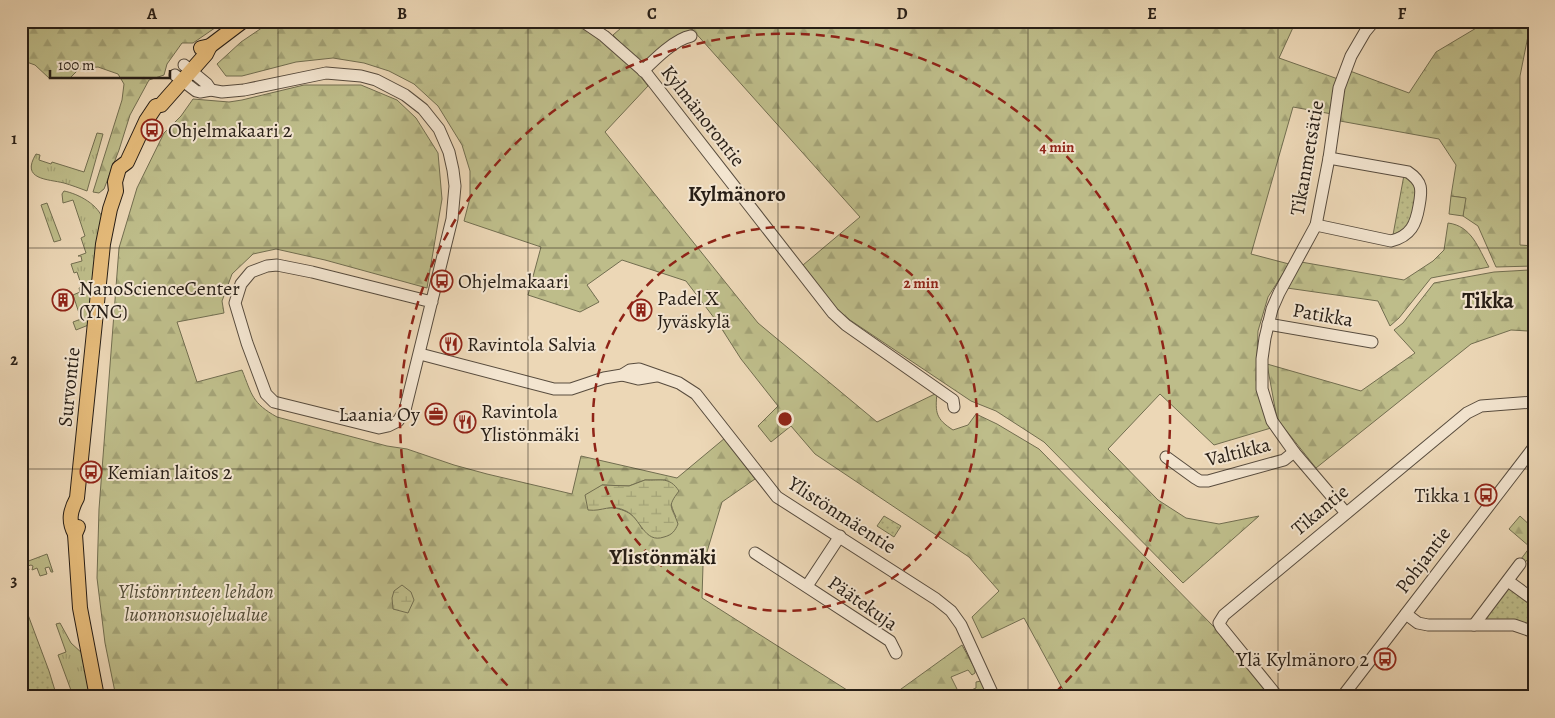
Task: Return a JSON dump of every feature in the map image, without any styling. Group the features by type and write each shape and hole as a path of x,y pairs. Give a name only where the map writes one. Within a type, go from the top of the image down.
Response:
{"main road":[{"name":"Survontie","path":"96,697 80,608 75,534 71,527 71,510 77,498 104,244 110,209 116,191 115,182 120,168 127,162 146,121 156,106 161,105 183,73 206,54 210,46 243,21"}],"street":[{"name":"Kylmänorontie","path":"582,21 604,36 644,71 833,314 953,400 954,408"},
{"name":"Tikanmetsätie","path":"1346,513 1294,452 1272,421 1262,389 1262,359 1268,324 1279,293 1316,225 1329,158 1339,88 1351,56 1374,21"},
{"path":"644,71 662,52 691,36"},
{"path":"183,73 196,91 200,92 211,90 232,92 326,73 342,73 376,80 406,95 423,109 439,129 453,170 455,186 452,219 420,354 405,410 398,421 379,428 274,402 266,394 247,343 235,303 243,279 251,272 267,266 277,265 432,302"},
{"path":"1316,225 1391,241 1399,239 1408,232 1414,225 1418,212 1422,191 1419,182 1408,172 1329,158"},
{"name":"Patikka","path":"1268,324 1372,342"},
{"name":"Ylistönmäentie","path":"420,354 554,389 571,389 604,378 622,375 638,378 656,376 679,383 696,394 777,497 840,536 950,610 961,625 994,697"},
{"name":"Tikantie","path":"1278,697 1224,632 1219,623 1224,615 1467,413 1480,406 1534,402"},
{"name":"Valtikka","path":"1166,457 1200,481 1208,481 1284,460 1294,452"},
{"name":"Pohjantie","path":"1348,695 1406,614 1531,455"},
{"name":"Päätekuja","path":"806,586 840,536"},
{"name":"Päätekuja","path":"755,553 890,641 896,653"},
{"path":"1474,625 1520,564"},
{"path":"1508,581 1534,600"},
{"path":"1406,614 1418,623 1428,625 1514,625 1534,632"}],"green space":[{"path":"21,21 225,21 193,43 182,43 167,64 164,75 149,80 130,115 104,189 99,193 93,192 122,100 124,84 118,74 98,67 79,69 70,78 49,78 35,65 21,60"},
{"path":"272,21 573,21 604,42 623,58 648,86 605,132 758,323 877,422 937,393 936,406 938,415 953,430 968,425 976,414 1039,449 1216,629 1272,697 1067,697 1024,618 982,638 972,617 999,591 969,557 815,454 791,426 771,442 758,426 778,406 741,359 718,323 686,281 622,260 587,285 599,302 580,312 528,295 541,247 464,221 470,198 470,171 462,145 438,106 414,84 389,71 364,63 333,58 296,62 242,76 226,76 217,64 241,42"},
{"path":"629,21 1296,21 1279,58 1338,79 1332,114 1293,107 1251,254 1289,264 1268,297 1258,331 1256,380 1271,428 1214,445 1160,394 1108,449 1158,500 1186,518 1219,524 1259,516 1183,583 1044,442 996,411 971,401 835,308 803,265 860,217 692,29 643,65 613,35"},
{"path":"1488,21 1531,21 1520,76 1520,245 1534,246 1534,266 1496,267 1478,226 1463,216 1465,198 1451,196 1456,165 1439,139 1340,121 1342,88 1350,71 1409,93 1436,52"},
{"name":"Ylistönrinteen lehdon luonnonsuojelualue","path":"304,85 361,85 397,100 416,118 438,153 442,199 427,288 325,260 276,249 253,254 232,274 222,301 224,313 177,322 197,382 242,370 254,398 262,407 277,417 387,446 407,449 487,474 572,494 581,456 677,478 725,438 755,479 722,502 703,565 702,598 858,697 116,697 105,643 97,578 99,509 119,248 137,188 164,133 181,116 193,99 229,102","holes":["645,480 666,480 676,517 642,529 636,519 628,513 608,507 602,485 629,486"]},
{"path":"97,133 103,134 87,191 38,177 31,169 36,154 40,155 39,160 84,172"},
{"path":"1404,175 1411,179 1417,191 1411,222 1406,228 1393,235"},
{"path":"64,191 88,201 101,215 103,220 91,324 76,330 73,322 81,319 73,295 80,292 79,288 82,287 77,272 74,273 71,264 82,261 81,256 78,256 86,253 81,238 85,236 73,200 63,203 62,194"},
{"path":"1451,196 1466,198 1463,216 1449,214"},
{"path":"47,203 61,240 54,242 41,205"},
{"path":"1448,223 1463,228 1469,233 1489,267 1431,278 1399,318 1390,326 1378,301 1287,288 1301,262 1404,280 1433,261 1444,250"},
{"path":"1529,270 1529,293 1534,298 1534,333 1511,330 1471,344 1316,468 1277,419 1267,364 1361,391 1415,353 1394,330 1403,323 1434,283 1494,272"},
{"path":"645,480 668,481 679,491 671,504 678,524 669,535 657,538 652,537 647,534 631,514 620,509 588,510 585,495 602,485 629,486"},
{"path":"884,516 901,526 894,537 877,526"},
{"path":"1520,516 1534,529 1534,552 1522,566 1518,563 1530,547 1509,529"},
{"path":"47,554 53,572 51,572 49,567 45,568 47,574 40,576 37,568 32,570 33,566 31,565 28,566 29,570 21,573 21,555 23,555 26,562"},
{"path":"402,585 411,592 414,600 408,613 393,609 392,598 394,591"},
{"path":"1509,586 1534,602 1534,627 1485,621 1484,616"},
{"path":"21,596 49,671 57,697 21,697"},
{"path":"60,623 71,643 83,654 92,697 74,697 72,693 58,655 66,652 56,624"},
{"path":"962,645 975,669 975,673 972,675 968,670 951,677 960,695 976,688 976,682 981,681 988,697 890,697"}],"place":[{"name":"Ohjelmakaari 2","path":"152,130"},
{"name":"Ohjelmakaari","path":"442,281"},
{"name":"NanoScienceCenter (YNC)","path":"63,300"},
{"name":"Padel X Jyväskylä","path":"641,310"},
{"name":"Ravintola Salvia","path":"451,344"},
{"name":"Laania Oy","path":"436,414"},
{"name":"Ravintola Ylistönmäki","path":"465,422"},
{"name":"Kemian laitos 2","path":"91,472"},
{"name":"Tikka 1","path":"1486,495"},
{"name":"Ylä Kylmänoro 2","path":"1385,659"}],"district":[{"name":"Kylmänoro","path":"737,194"},
{"name":"Tikka","path":"1488,301"},
{"name":"Ylistönmäki","path":"663,557"}]}
